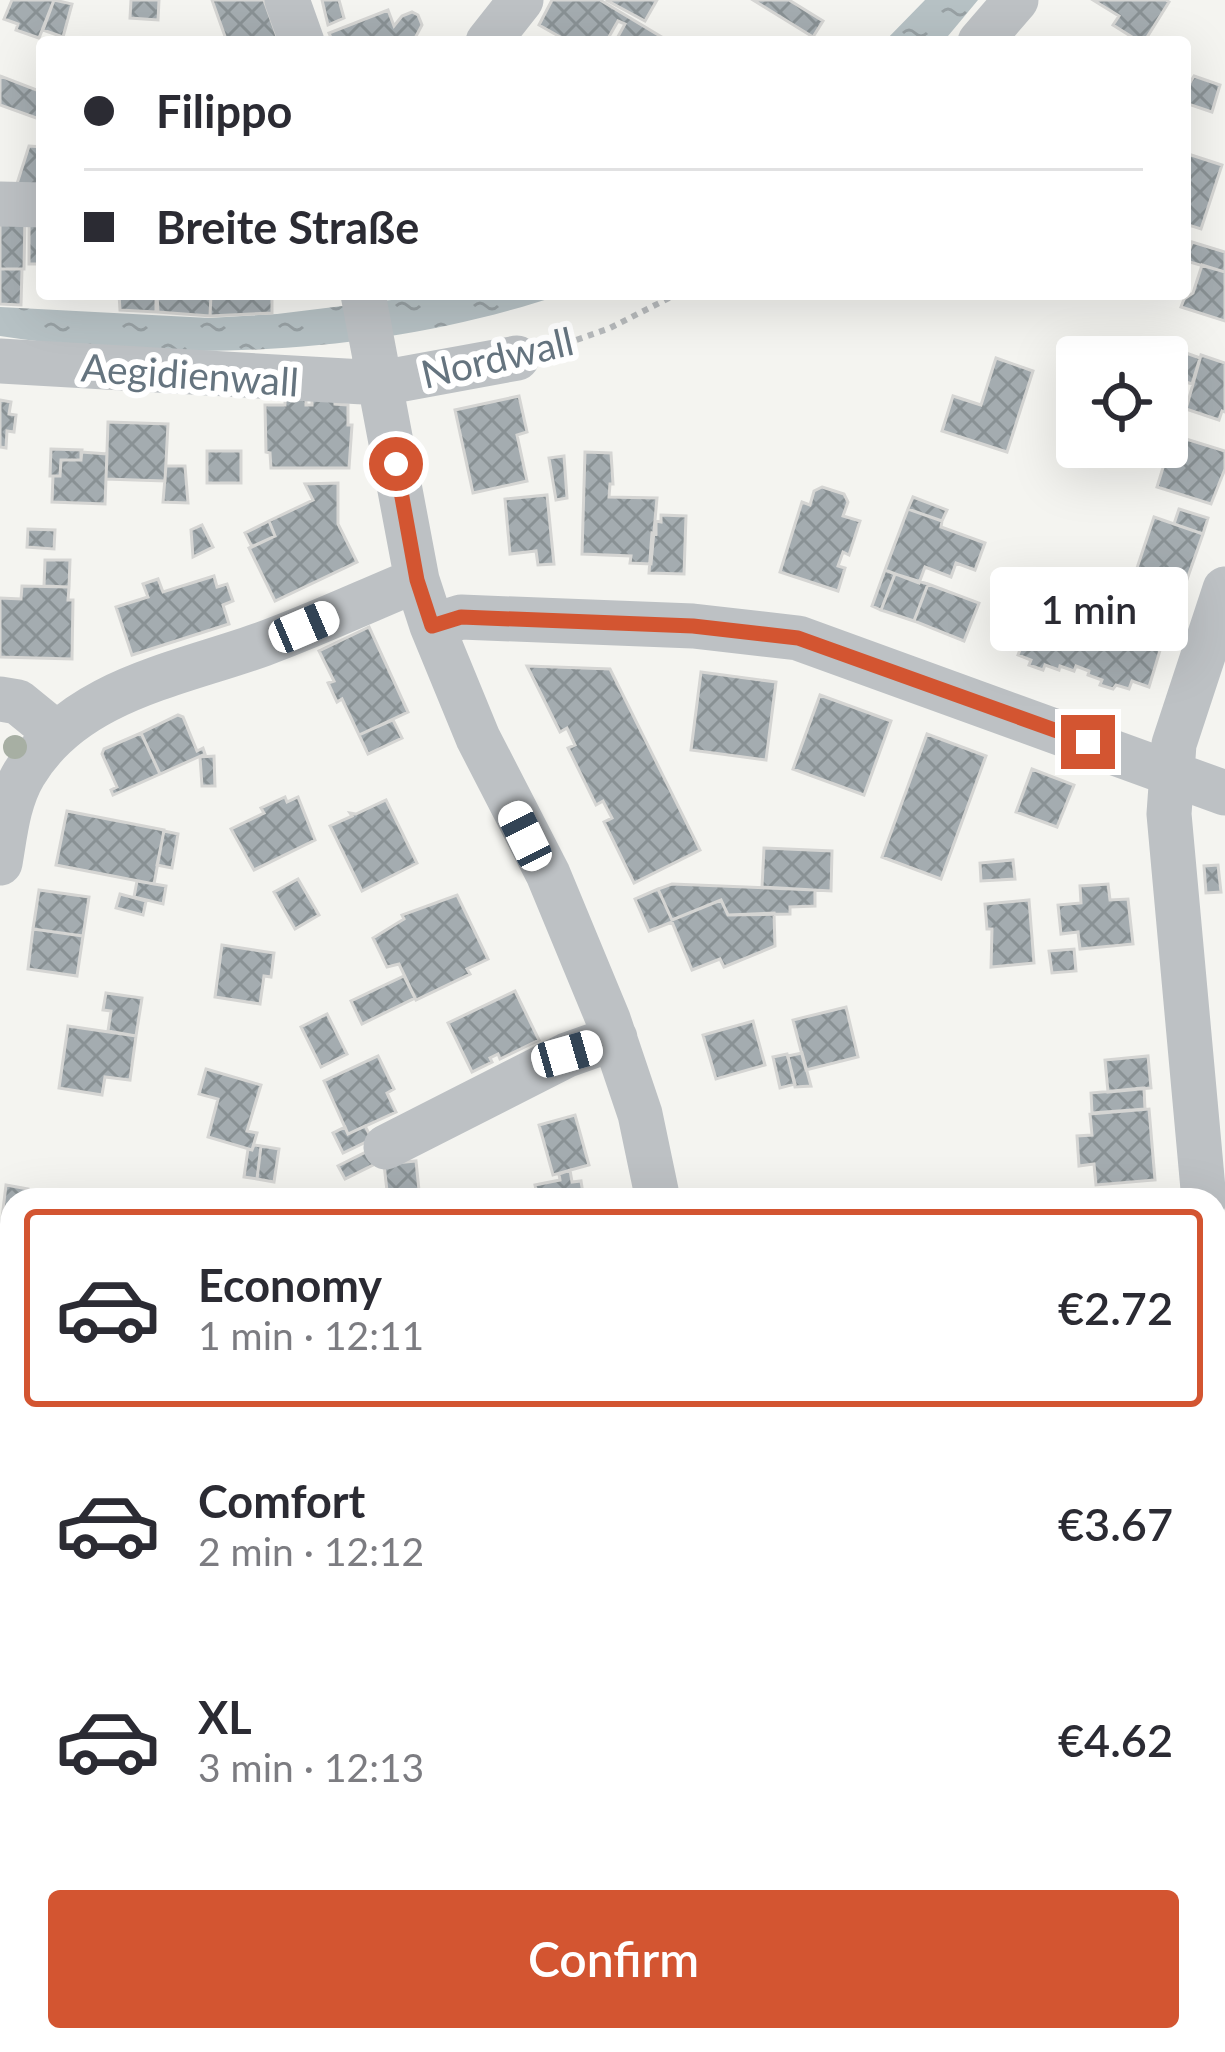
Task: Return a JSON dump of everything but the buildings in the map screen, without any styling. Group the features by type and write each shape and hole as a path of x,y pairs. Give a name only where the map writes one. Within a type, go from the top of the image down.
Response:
{"street":[{"path":"287,0 300,36"},
{"path":"493,36 520,0"},
{"path":"985,36 1016,0"},
{"path":"0,204 36,205"},
{"path":"365,300 417,580 432,626 478,738 548,874 615,1038 640,1114 655,1188"},
{"name":"Nordwall","path":"379,372 517,358"},
{"name":"Aegidienwall","path":"0,361 379,372"},
{"path":"0,863 8,815 23,775 56,733 90,706 266,643 417,580"},
{"path":"1203,1188 1169,814 1174,744 1222,605"},
{"path":"432,626 461,617 693,626 798,638 1225,794"},
{"path":"0,699 18,703 56,733"},
{"path":"386,1147 567,1054 615,1038"}],"path":[{"name":"Nordwall","path":"517,358 610,328 665,300"}],"water":[{"path":"925,0 978,0 948,36 890,36"},
{"path":"391,300 543,300 426,330 284,348 141,350 0,336 0,307 209,318"}],"route":[{"path":"396,464 417,580 432,626 461,617 693,626 798,638 1088,742"}]}
